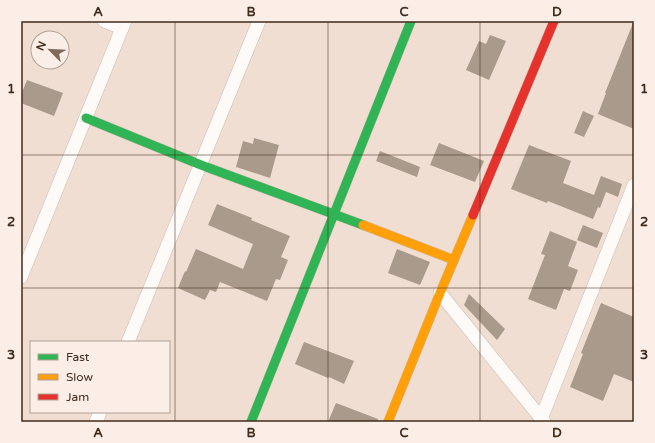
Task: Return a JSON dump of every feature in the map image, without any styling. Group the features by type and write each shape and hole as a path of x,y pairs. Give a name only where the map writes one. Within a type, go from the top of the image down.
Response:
{"street":[{"path":"21,277 123,24 104,21"},
{"path":"128,341 259,21"},
{"path":"251,422 411,21"},
{"path":"388,422 440,293 554,21"},
{"path":"86,118 201,165 335,214 454,260"},
{"path":"440,293 542,420 634,186"}],"building":[{"path":"634,23 634,129 598,114"},
{"path":"490,35 506,41 489,80 466,70 479,41 486,44"},
{"path":"27,80 63,93 54,116 21,103 21,95"},
{"path":"583,111 594,116 584,137 574,133"},
{"path":"254,138 279,145 270,178 236,167 243,141 253,144"},
{"path":"439,143 484,161 475,182 430,165"},
{"path":"529,145 571,161 563,183 594,195 601,176 622,184 618,197 606,192 600,208 598,207 593,219 548,201 547,203 511,189"},
{"path":"380,151 420,167 417,177 376,161"},
{"path":"217,204 252,218 251,220 290,236 281,257 288,260 280,280 276,279 267,301 220,282 216,292 210,290 205,300 178,288 196,249 243,269 253,244 208,225"},
{"path":"583,225 603,233 597,248 577,240"},
{"path":"550,231 577,242 568,266 578,270 570,291 564,289 556,310 528,299 545,255 541,254"},
{"path":"397,249 430,262 420,285 388,273"},
{"path":"469,294 505,329 497,340 464,305"},
{"path":"601,303 634,317 634,382 614,374 603,401 570,387 583,354 581,353"},
{"path":"304,342 354,361 344,384 295,364"},
{"path":"336,403 378,419 378,422 328,422"}],"traffic: fast":[{"path":"251,422 411,21"},
{"path":"86,118 201,165 363,225"}],"traffic: slow":[{"path":"388,422 473,215"},
{"path":"363,225 454,260"}],"traffic: jam":[{"path":"473,215 554,21"}]}
